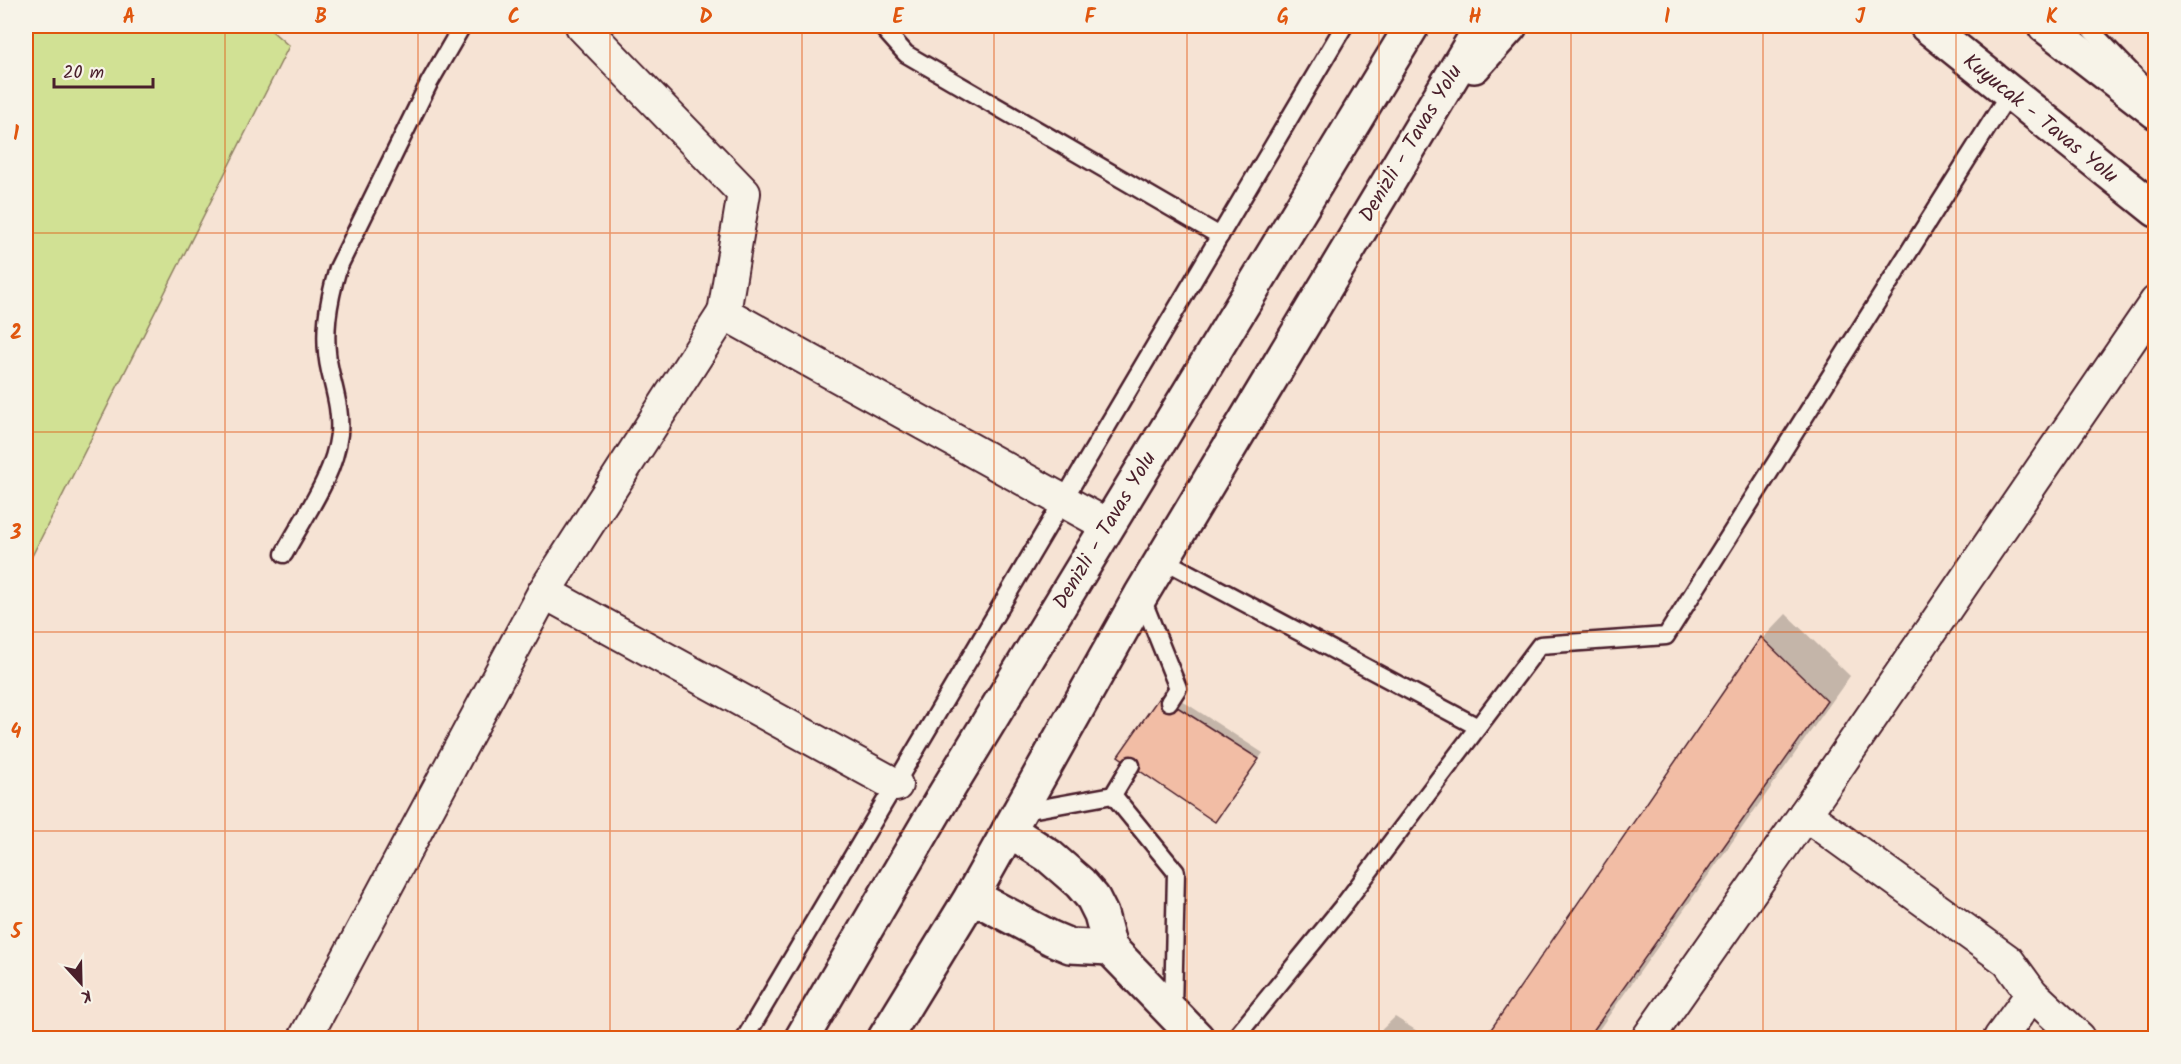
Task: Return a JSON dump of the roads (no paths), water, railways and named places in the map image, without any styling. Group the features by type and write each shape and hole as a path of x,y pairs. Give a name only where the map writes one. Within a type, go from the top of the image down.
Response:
{"main road":[{"name":"Denizli - Tavas Yolu","path":"802,1038 942,799 1107,525 1412,26"},
{"name":"Denizli - Tavas Yolu","path":"885,1038 972,896 1162,559 1482,26"},
{"path":"1419,128 1510,26"},
{"name":"Kuyucak - Tavas Yolu","path":"1927,26 2156,210"},
{"path":"2045,26 2156,112"},
{"path":"1014,821 1093,898 1101,914 1110,948 1197,1038"},
{"path":"972,896 1070,946 1110,948"}],"street":[{"path":"305,1038 544,592 724,313 744,193 582,26"},
{"path":"1648,1038 1805,814 2156,302"},
{"path":"724,313 1107,525"},
{"path":"544,592 896,784"},
{"path":"1805,814 2008,961 2032,994 2079,1038"},
{"path":"2001,1038 2032,994"}],"lane":[{"path":"284,554 330,469 336,451 339,413 326,346 326,321 330,294 338,268 429,83 462,26"},
{"path":"881,26 906,54 1220,236"},
{"path":"745,1038 1344,26"},
{"path":"2086,26 2156,98"},
{"path":"1235,1038 1343,906 1540,645 1666,636 2010,92"},
{"path":"1162,559 1478,727"},
{"path":"1141,595 1178,688 1169,702"},
{"path":"1014,821 1113,795 1131,765"},
{"path":"1113,795 1176,872 1173,1012"}]}
